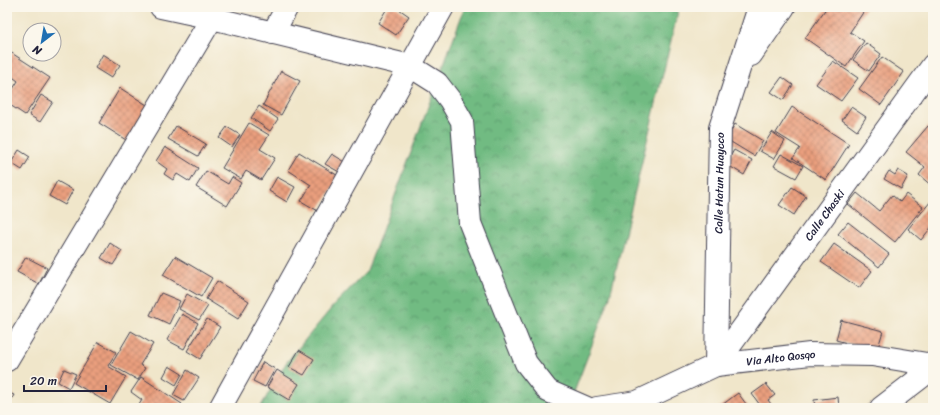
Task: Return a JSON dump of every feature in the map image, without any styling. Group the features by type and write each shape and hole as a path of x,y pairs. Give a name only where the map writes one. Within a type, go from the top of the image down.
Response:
{"street":[{"path":"161,7 410,66 437,83 450,100 462,121 470,224 526,363 548,391 587,408"},
{"path":"273,33 287,7"},
{"path":"220,408 443,7"},
{"name":"Calle Hatun Huaycco","path":"716,365 720,128 759,7"},
{"path":"737,76 784,7"},
{"path":"7,360 212,18"},
{"name":"Calle Chaski","path":"716,365 933,65"},
{"name":"Via Alto Qosqo","path":"597,408 637,402 716,365 810,354 872,355 933,365"},
{"path":"881,408 933,368"}],"green space":[{"path":"465,7 679,7 609,300 568,408 260,408 286,363 334,305 367,271"}],"building":[{"path":"388,7 396,7 409,16 396,35 378,23"},
{"path":"827,7 866,8 850,32 864,41 846,67 805,38"},
{"path":"866,43 881,54 869,71 853,60"},
{"path":"7,50 22,60 22,62 25,62 50,78 25,115 7,103 7,98 18,81 10,75 7,80"},
{"path":"103,54 120,65 111,78 95,68"},
{"path":"882,57 904,72 881,105 859,89"},
{"path":"833,61 858,78 841,101 816,84"},
{"path":"281,71 300,81 281,115 263,105"},
{"path":"782,77 793,85 783,100 771,92"},
{"path":"120,88 155,110 134,145 99,123"},
{"path":"41,95 53,102 40,122 29,115"},
{"path":"259,106 278,119 270,131 251,118"},
{"path":"792,107 849,144 826,180 793,158 800,148 776,133"},
{"path":"851,107 866,117 857,131 842,120"},
{"path":"249,123 269,135 260,149 275,158 261,180 246,171 241,179 222,168"},
{"path":"735,124 763,141 754,156 726,139"},
{"path":"176,126 206,144 198,156 168,139"},
{"path":"928,126 933,130 933,187 919,175 925,167 906,152"},
{"path":"227,127 240,135 232,147 219,138"},
{"path":"772,132 785,141 774,159 760,151"},
{"path":"165,147 198,168 190,182 177,174 173,180 164,174 167,169 156,161"},
{"path":"19,150 30,157 22,170 11,163"},
{"path":"734,150 752,160 744,175 726,164"},
{"path":"299,152 340,177 318,211 301,201 311,185 288,170"},
{"path":"332,154 347,163 341,173 325,164"},
{"path":"781,154 803,166 796,178 774,166"},
{"path":"898,170 908,176 901,189 884,179 889,171 895,175"},
{"path":"206,171 228,184 232,177 241,183 227,206 196,187"},
{"path":"277,177 295,187 287,202 269,191"},
{"path":"57,181 73,190 65,205 49,196"},
{"path":"792,187 806,196 794,215 779,205"},
{"path":"857,193 879,211 892,195 900,202 906,194 923,207 895,242 848,204"},
{"path":"931,201 933,203 933,225 921,240 908,229"},
{"path":"848,222 889,254 879,267 838,234"},
{"path":"110,243 122,251 113,265 101,258"},
{"path":"834,244 872,271 859,288 821,262"},
{"path":"175,256 212,278 201,297 163,275"},
{"path":"26,257 47,268 39,284 17,272"},
{"path":"217,281 249,301 238,319 206,299"},
{"path":"161,293 180,301 169,324 150,315"},
{"path":"187,294 208,306 199,320 179,309"},
{"path":"182,314 198,323 184,349 167,340"},
{"path":"207,319 220,327 200,359 187,351"},
{"path":"841,320 883,331 877,351 836,340"},
{"path":"131,331 153,344 140,365 145,368 138,380 111,365"},
{"path":"98,342 116,352 108,366 126,377 110,404 74,383"},
{"path":"299,350 314,359 304,375 289,367"},
{"path":"263,362 275,369 265,387 253,381"},
{"path":"169,366 182,374 176,385 163,377"},
{"path":"64,369 76,374 69,388 58,382"},
{"path":"187,370 199,378 184,401 173,395"},
{"path":"277,370 299,384 289,400 267,387"},
{"path":"141,377 182,404 179,408 137,408 142,400 131,392"},
{"path":"766,384 775,395 768,400 774,408 762,408 752,394"},
{"path":"7,392 14,395 7,407"},
{"path":"738,393 749,408 718,408"},
{"path":"838,397 839,408 815,408 814,400"}]}
